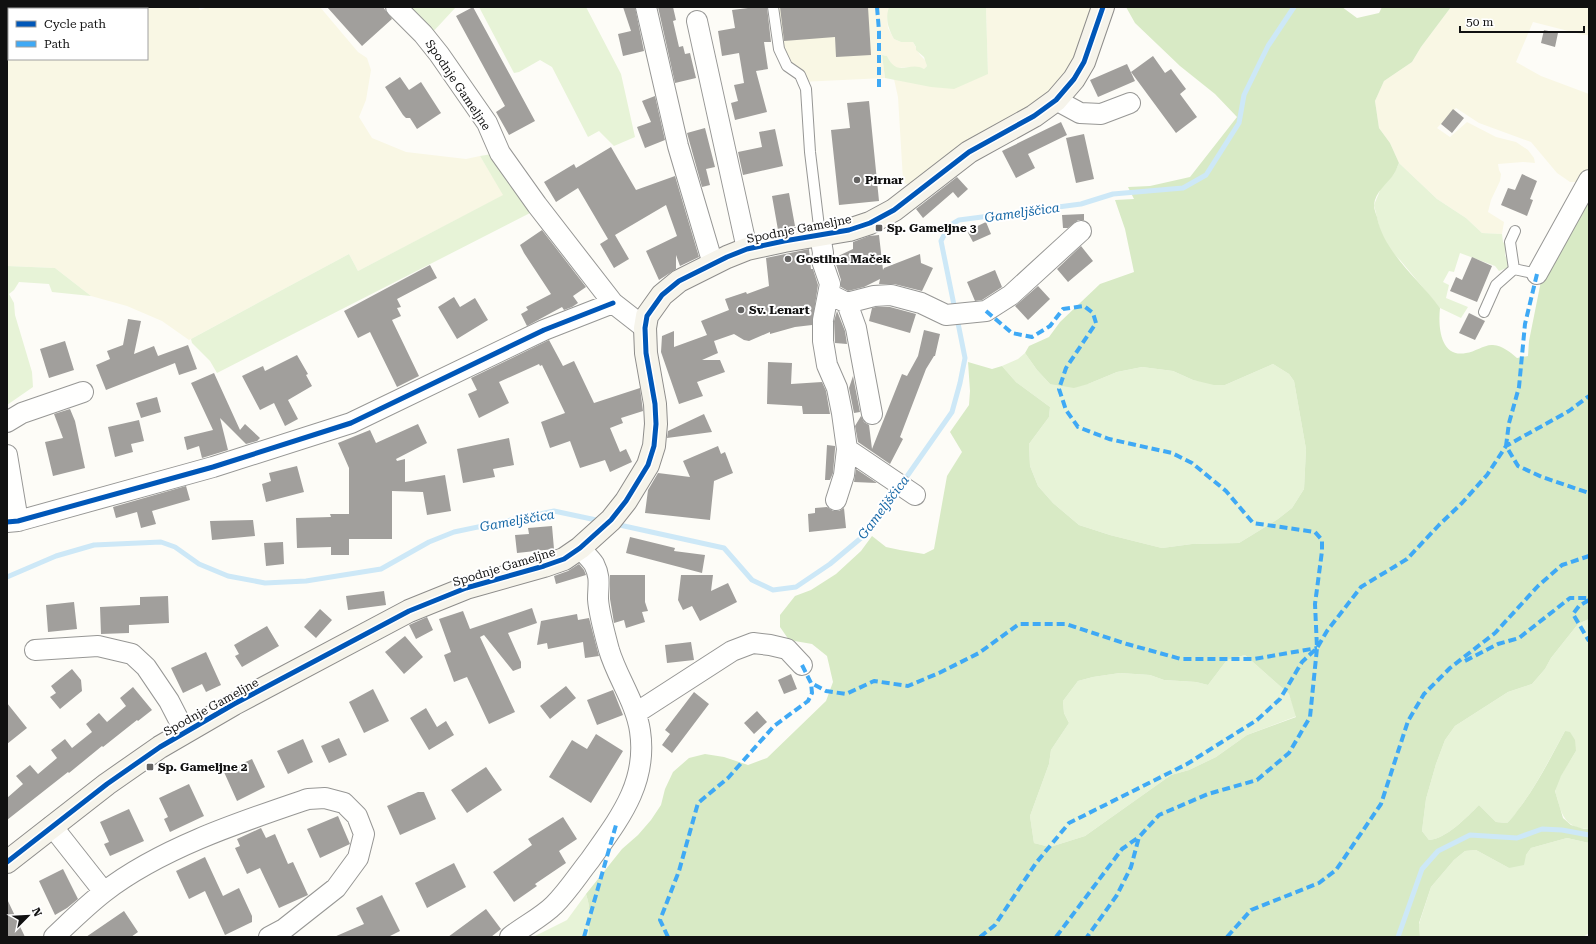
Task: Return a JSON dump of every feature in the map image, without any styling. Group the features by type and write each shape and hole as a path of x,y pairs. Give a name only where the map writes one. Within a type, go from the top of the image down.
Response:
{"street":[{"name":"Spodnje Gameljne","path":"396,7 423,34 439,54 487,123 500,153 537,205 613,303 645,328"},
{"path":"646,7 678,146 713,264"},
{"name":"Spodnje Gameljne","path":"7,862 107,784 160,747 234,704 409,611 466,588 564,559 586,542 611,520 626,501 648,465 654,446 656,424 655,404 646,353 645,328 647,316 662,294 679,281 747,249 849,230 870,223 894,210 969,152 1034,116 1056,100 1074,79 1084,62 1104,7"},
{"name":"Spodnje Gameljne","path":"697,21 747,249"},
{"path":"1056,100 1080,113 1101,114 1130,102"},
{"path":"1537,274 1589,180"},
{"path":"838,298 891,295 955,314 986,310 1011,295 1081,231"},
{"name":"Spodnje Gameljne","path":"820,236 823,253 822,261 830,284 856,328 872,414"},
{"name":"Spodnje Gameljne","path":"836,500 844,475 847,449 837,388 827,365 823,341 823,320 838,298"},
{"path":"7,455 12,522 213,467 351,423 544,330 613,303"},
{"path":"7,422 22,413 83,392"},
{"path":"847,449 911,492"},
{"path":"510,937 553,906 566,892 607,834 616,825 636,784 640,766 640,731 636,713 609,651 598,600 600,581 586,542"},
{"path":"636,713 732,651 753,643 770,644 787,649 802,665"},
{"name":"Spodnje Gameljne","path":"35,650 98,646 132,654 146,667 169,701 185,732"},
{"path":"54,937 104,892 140,868 197,840 255,817 308,799 325,798 344,803 357,816 364,834 358,858 336,888 284,929 269,937"},
{"path":"52,826 104,892"}],"lane":[{"path":"773,7 779,49 787,66 800,75 806,89 810,152 820,236"},
{"path":"1514,269 1510,242 1515,231"},
{"path":"1514,269 1537,274"},
{"path":"1484,312 1496,285 1514,269"}],"shaded area":[{"path":"198,7 200,10 208,7 320,7 358,52 367,58 371,70 366,100 359,117 372,138 406,152 466,159 480,156 504,195 358,271 349,254 189,340 162,321 127,306 91,296 55,268 7,266 7,54 8,60 148,60 148,8 102,8"},
{"path":"768,7 889,7 887,19 888,28 894,39 901,42 913,42 920,55 926,61 927,66 924,69 914,67 896,68 892,65 887,56 882,55 885,78 800,82 781,65 774,49"},
{"path":"986,7 1094,7 1078,52 1068,71 1043,99 913,183 906,184 903,180 898,97 894,79 907,82 988,74"},
{"path":"1451,7 1589,7 1589,35 1533,22 1516,62 1541,76 1589,94 1589,172 1580,182 1570,182 1557,173 1531,142 1479,123 1456,108 1437,128 1450,137 1467,122 1496,137 1516,142 1528,150 1534,158 1535,163 1523,162 1498,164 1501,174 1500,181 1491,200 1488,212 1504,222 1502,234 1482,233 1466,218 1437,199 1399,163 1390,143 1379,128 1375,101 1384,81 1412,62 1421,47"}],"green space":[{"path":"7,7 104,7 8,8 7,54"},
{"path":"405,7 456,7 431,34"},
{"path":"479,7 586,7 621,74 635,137 614,146 599,131 588,137 552,67 540,60 519,72 514,73"},
{"path":"889,7 986,7 988,74 954,89 931,87 885,78 882,55 887,56 891,63 900,68 913,66 924,69 927,66 924,57 916,50 913,42 901,42 894,39 888,23 887,16"},
{"path":"1126,7 1342,7 1357,18 1379,13 1382,7 1451,7 1421,47 1412,62 1384,81 1375,101 1379,128 1390,143 1399,163 1394,174 1377,196 1374,205 1381,230 1394,254 1440,308 1440,331 1442,339 1451,351 1466,353 1493,345 1503,348 1517,358 1528,356 1529,341 1542,276 1589,191 1589,619 1578,624 1532,684 1508,692 1455,726 1445,740 1436,764 1426,799 1422,831 1429,840 1436,839 1456,827 1479,805 1496,822 1507,823 1533,788 1565,731 1570,732 1575,740 1576,751 1561,776 1555,791 1563,818 1571,825 1589,829 1589,843 1567,838 1531,848 1526,855 1524,865 1509,868 1476,850 1465,851 1454,860 1431,887 1419,923 1420,937 588,937 590,915 586,894 622,849 638,835 651,820 661,805 665,789 673,772 689,758 705,754 724,757 748,765 767,758 826,701 833,682 827,656 812,644 789,640 780,627 780,615 795,596 811,590 836,574 861,551 872,536 886,547 900,550 924,554 934,549 947,476 962,452 950,432 969,405 970,391 968,362 992,369 1002,366 1016,382 1050,407 1049,417 1029,444 1030,466 1038,486 1053,503 1079,525 1110,535 1162,548 1192,544 1239,543 1278,519 1292,508 1304,489 1306,449 1294,381 1289,374 1273,364 1225,385 1214,385 1193,380 1173,371 1142,367 1117,372 1074,388 1050,384 1037,370 1025,353 1029,346 1049,337 1060,322 1100,284 1134,272 1125,229 1115,200 1134,199 1128,187 1150,186 1190,177 1237,117 1215,94 1180,66 1135,23","holes":["1245,655 1289,694 1296,717 1247,735 1216,757 1189,770 1171,775 1085,836 1050,847 1034,843 1030,816 1049,764 1051,750 1069,723 1064,713 1063,701 1078,681 1120,673 1150,675 1164,680 1196,682 1208,685 1227,660"]},
{"path":"492,154 532,212 217,373 210,361 192,343 191,339 349,254 358,271 503,195 480,156"},
{"path":"1399,163 1437,199 1466,218 1482,233 1502,234 1503,242 1506,245 1505,255 1510,267 1499,271 1495,266 1460,253 1454,272 1449,271 1443,282 1449,285 1446,298 1468,307 1461,318 1440,308 1391,251 1383,239 1374,205 1381,188 1394,174"},
{"path":"7,266 55,268 91,296 52,292 49,284 19,282 14,290 9,294 14,303 15,315 32,372 33,387 7,405"},
{"path":"1025,353 1037,370 1050,384 1088,384 1117,372 1142,367 1173,371 1193,380 1225,385 1273,364 1289,374 1294,381 1306,449 1304,489 1292,508 1278,519 1239,543 1192,544 1162,548 1110,535 1079,525 1053,503 1038,486 1030,466 1029,444 1049,417 1050,407 1016,382 1002,366 1018,359"},
{"path":"1589,619 1589,829 1571,825 1562,813 1556,794 1555,789 1559,779 1576,751 1565,731 1533,788 1516,813 1507,823 1496,822 1479,805 1449,832 1436,839 1429,840 1422,831 1426,799 1436,764 1445,740 1455,726 1508,692 1532,684 1578,624"},
{"path":"1245,655 1289,694 1297,716 1247,735 1216,757 1189,770 1171,775 1085,836 1050,847 1034,843 1030,816 1049,764 1051,750 1069,723 1064,713 1063,701 1078,681 1120,673 1150,675 1164,680 1196,682 1208,685 1227,660"},
{"path":"1567,838 1589,843 1589,933 1583,937 1420,937 1419,924 1431,887 1454,860 1465,851 1476,850 1509,868 1526,855 1531,848"},
{"path":"586,894 590,915 588,937 533,937 567,920"}],"building":[{"path":"327,7 383,7 392,19 362,46"},
{"path":"473,7 535,121 509,135 496,112 505,106 456,16"},
{"path":"623,7 635,7 644,51 623,56 618,34 631,31"},
{"path":"658,7 673,7 676,20 673,21 679,47 683,46 685,54 690,53 696,78 675,83"},
{"path":"767,7 771,42 764,42 768,69 756,71 767,112 735,120 731,103 738,101 734,85 744,83 739,53 722,56 718,31 735,28 732,10"},
{"path":"780,7 868,7 871,55 836,57 835,37 784,41"},
{"path":"1544,30 1558,33 1555,47 1541,43"},
{"path":"1153,56 1165,73 1171,69 1186,89 1180,94 1197,117 1176,133 1131,72"},
{"path":"1127,64 1135,81 1098,97 1090,80"},
{"path":"400,77 409,90 421,82 441,113 417,129 410,118 406,118 403,115 385,87"},
{"path":"655,96 665,140 645,148 637,127 651,122 642,101"},
{"path":"869,101 879,201 839,205 831,130 850,128 847,103"},
{"path":"1453,109 1464,118 1452,133 1441,124"},
{"path":"1061,122 1067,135 1028,154 1035,168 1016,178 1002,151"},
{"path":"705,128 715,167 706,169 710,185 702,187 687,133"},
{"path":"775,129 783,166 743,175 738,152 762,147 759,132"},
{"path":"1084,134 1094,179 1076,183 1066,138"},
{"path":"611,147 636,190 675,176 699,257 680,266 676,255 676,269 659,280 646,251 677,236 666,205 615,235 629,259 614,268 600,244 608,239 578,188 556,202 544,182 574,164 576,168"},
{"path":"1522,174 1537,181 1530,199 1533,200 1527,216 1501,205 1508,188 1515,190"},
{"path":"957,177 968,189 958,198 953,192 923,218 916,209"},
{"path":"789,193 795,226 778,230 772,196"},
{"path":"1084,214 1084,220 1078,220 1068,228 1063,228 1062,215"},
{"path":"986,222 991,234 973,242 967,231"},
{"path":"542,230 586,287 573,296 578,303 572,307 564,310 562,307 527,326 521,314 528,310 526,307 551,294 520,245"},
{"path":"879,235 883,270 884,268 920,254 921,263 933,268 922,291 894,284 879,284 880,279 864,287 848,291 841,287 841,280 834,258 853,249 853,242 869,236"},
{"path":"1081,246 1093,261 1068,282 1057,269"},
{"path":"809,249 811,269 813,269 818,285 812,325 795,327 770,334 770,332 749,341 744,340 734,334 714,341 718,353 702,360 720,360 725,372 697,382 703,396 679,404 661,352 662,336 674,331 674,347 707,335 701,321 729,310 725,299 746,292 747,294 769,286 766,258"},
{"path":"1472,257 1492,266 1477,302 1450,291 1456,277 1462,280"},
{"path":"430,265 437,278 397,299 401,307 397,308 401,316 392,320 419,376 397,387 370,332 358,338 344,311"},
{"path":"995,270 1002,287 982,300 975,301 967,282"},
{"path":"1038,286 1050,299 1028,320 1015,306"},
{"path":"454,297 460,307 475,298 488,320 457,339 438,307"},
{"path":"890,307 916,314 910,333 869,321 872,308"},
{"path":"837,311 845,331 847,344 835,343 834,321"},
{"path":"1469,313 1485,321 1475,340 1459,333"},
{"path":"128,319 141,321 134,354 154,346 158,356 188,345 197,369 179,375 175,363 106,390 96,365 110,359 107,351 123,345"},
{"path":"924,330 940,334 935,356 926,369 900,437 903,439 890,464 858,442 855,426 861,416 864,422 869,425 872,449 902,374 907,376 918,356"},
{"path":"549,340 563,366 574,361 594,403 640,388 643,411 621,418 623,423 610,428 620,452 626,449 632,462 610,472 605,460 580,468 570,441 550,448 541,422 565,413 542,365 540,366 539,364 499,382 509,403 479,418 468,394 477,390 471,378"},
{"path":"65,341 74,370 49,378 40,349"},
{"path":"297,355 308,374 306,375 312,386 288,400 298,419 285,426 274,403 260,410 242,376 263,366 265,371"},
{"path":"768,362 792,363 791,384 822,382 826,391 830,414 803,414 802,406 767,404"},
{"path":"214,373 240,430 245,424 260,438 257,441 246,444 220,418 228,450 202,458 199,446 187,450 184,437 213,430 191,383"},
{"path":"853,376 860,412 854,413 849,388"},
{"path":"157,397 161,412 141,418 136,403"},
{"path":"70,409 75,421 85,468 53,476 45,442 63,438 54,414"},
{"path":"704,414 712,432 667,438 668,431"},
{"path":"139,420 144,441 131,444 133,452 115,457 108,427"},
{"path":"418,424 427,443 396,459 397,461 405,459 405,482 445,475 451,511 427,515 423,492 392,491 392,539 349,539 349,555 331,555 331,547 297,548 296,518 331,517 330,514 349,514 349,468 338,443 370,430 376,443"},
{"path":"509,438 514,465 493,469 495,477 463,483 457,449"},
{"path":"827,445 835,446 833,473 830,480 825,480"},
{"path":"718,446 721,454 725,452 733,473 714,481 710,520 645,513 648,490 658,473 690,477 683,461"},
{"path":"297,466 304,492 266,502 262,484 271,481 269,473"},
{"path":"856,469 877,483 854,482"},
{"path":"186,486 190,500 152,511 156,524 141,528 137,512 116,518 113,507"},
{"path":"827,507 833,511 839,511 844,508 846,528 809,532 808,514 815,513 815,508"},
{"path":"253,520 255,536 212,540 210,521"},
{"path":"552,526 554,549 517,553 515,535 529,534 528,528"},
{"path":"630,537 675,548 674,551 705,555 702,573 626,553"},
{"path":"283,542 284,564 266,566 264,543"},
{"path":"579,564 586,575 556,584 554,576 568,571"},
{"path":"610,575 645,575 645,602 648,611 642,612 645,622 626,628 624,620 614,623 610,599"},
{"path":"681,575 713,575 711,591 728,583 737,602 700,621 692,606 683,610 678,600"},
{"path":"384,591 386,605 348,610 346,596"},
{"path":"168,596 169,623 129,625 129,633 101,634 100,607 140,605 140,597"},
{"path":"74,602 77,629 48,632 46,605"},
{"path":"532,608 537,623 508,633 521,662 521,668 513,671 484,635 480,637 515,712 489,724 467,677 454,682 444,655 451,652 439,619 463,611 470,629"},
{"path":"320,609 332,620 316,638 304,627"},
{"path":"577,614 578,620 589,618 599,656 585,658 583,642 548,649 547,643 537,645 541,621"},
{"path":"427,617 433,630 416,639 409,625"},
{"path":"267,626 279,646 242,667 235,656 239,654 234,645"},
{"path":"405,636 423,657 404,674 385,652"},
{"path":"691,642 694,660 667,663 665,645"},
{"path":"206,652 221,685 206,692 202,684 183,693 171,668"},
{"path":"72,669 81,680 82,691 60,709 50,697 56,693 51,686"},
{"path":"791,674 797,689 784,694 778,680"},
{"path":"566,686 576,698 550,719 540,706"},
{"path":"133,687 152,710 103,747 102,746 7,820 7,798 23,784 16,776 30,765 38,774 57,758 51,750 65,739 72,748 92,732 86,724 99,713 107,722 126,706 120,698"},
{"path":"373,689 389,721 364,733 349,702"},
{"path":"613,690 623,715 597,725 587,700"},
{"path":"694,692 709,704 672,753 662,745 670,734 665,730"},
{"path":"7,703 27,728 7,744"},
{"path":"426,708 437,727 446,721 454,735 429,750 410,718"},
{"path":"757,711 767,722 754,734 744,723"},
{"path":"596,734 623,751 591,803 549,777 572,740 587,749"},
{"path":"339,738 347,755 329,763 321,746"},
{"path":"303,739 313,762 288,774 277,751"},
{"path":"252,759 265,787 237,801 224,772"},
{"path":"486,767 502,790 467,813 451,790"},
{"path":"189,784 204,816 170,832 164,819 168,817 159,798"},
{"path":"418,792 424,792 436,819 400,835 387,806"},
{"path":"129,809 144,841 110,856 104,844 109,842 100,822"},
{"path":"338,816 350,844 320,858 307,829"},
{"path":"563,817 577,839 559,851 566,863 535,884 537,886 514,902 493,872 532,845 528,839"},
{"path":"261,828 266,838 275,834 288,864 293,862 308,895 279,908 260,868 247,874 235,848 240,846 237,839"},
{"path":"205,857 223,896 239,888 252,916 252,922 225,935 205,891 189,899 176,871"},
{"path":"454,863 466,887 427,908 415,883"},
{"path":"63,869 78,899 55,915 39,881"},
{"path":"382,895 400,931 388,937 334,937 364,924 356,908"},
{"path":"7,899 25,937 7,937"},
{"path":"486,909 501,929 491,937 448,937"},
{"path":"124,911 138,932 131,937 86,937"}],"waterway":[{"name":"Gameljščica","path":"955,310 941,241 949,226 959,220 1081,204 1113,194 1183,188 1206,175 1239,123 1244,95 1268,46 1294,7"},
{"name":"Gameljščica","path":"903,482 952,412 965,358 957,318"},
{"name":"Gameljščica","path":"615,524 724,548 752,580 773,590 796,587 830,564 867,533 898,489"},
{"name":"Gameljščica","path":"7,577 56,556 94,545 161,542 175,547 199,564 228,576 265,583 306,581 381,569 429,542 454,532 554,511 601,521"},
{"path":"1398,937 1422,869 1438,851 1470,835 1517,838 1542,829 1562,830 1589,835"}],"marked path":[{"path":"877,7 879,31 879,87"},
{"path":"1537,274 1525,324 1519,387 1509,423 1506,446 1518,466 1542,477 1589,493"},
{"path":"986,311 1012,333 1032,337 1050,326 1063,309 1084,306 1093,313 1096,323 1066,368 1059,389 1066,410 1078,427 1109,439 1172,453 1192,463 1226,491 1253,523 1315,532 1322,540 1315,604 1317,648 1310,717 1289,753 1257,780 1208,794 1159,815 1139,837 1131,867 1117,895 1087,937"},
{"path":"980,937 995,925 1036,863 1069,823 1187,764 1257,720 1280,699 1302,662 1317,648 1327,631 1361,587 1407,559 1462,503 1487,475 1506,446 1569,411 1589,396"},
{"path":"1227,937 1251,910 1319,883 1336,870 1381,804 1408,721 1424,694 1450,668 1495,633 1538,586 1562,565 1589,556"},
{"path":"1465,661 1498,644 1519,638 1570,598 1589,598"},
{"path":"1589,600 1579,606 1573,614 1589,641"},
{"path":"802,665 811,683 826,691 846,694 874,681 908,686 939,673 979,653 1019,624 1066,624 1127,644 1181,659 1254,659 1317,648"},
{"path":"668,937 660,920 679,871 698,803 728,778 774,726 808,701 812,693 811,683"},
{"path":"584,937 616,825"},
{"path":"1056,937 1122,849 1139,837"}],"cycle path":[{"path":"7,862 107,784 160,747 234,704 409,611 466,588 564,559 580,548 611,520 626,501 648,465 654,446 656,424 655,404 646,353 645,328 647,316 662,295 679,281 727,257 747,249 849,230 870,223 894,210 969,152 1034,116 1056,100 1074,79 1084,62 1103,7"},
{"path":"7,522 18,521 213,467 351,423 544,330 613,303"}],"place":[{"name":"Pirnar","path":"857,180"},
{"name":"Sp. Gameljne 3","path":"879,228"},
{"name":"Gostilna Maček","path":"788,259"},
{"name":"Sv. Lenart","path":"741,310"},
{"name":"Sp. Gameljne 2","path":"150,767"}]}
